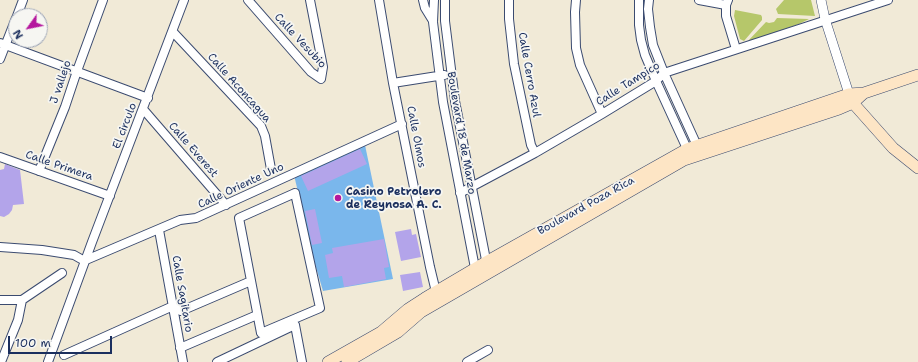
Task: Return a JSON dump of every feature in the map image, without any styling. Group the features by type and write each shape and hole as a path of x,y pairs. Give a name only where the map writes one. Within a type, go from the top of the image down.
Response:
{"main road":[{"name":"Boulevard Poza Rica","path":"347,362 398,332 437,297 482,270 694,152 739,137 839,109 851,99 864,93 918,75"},
{"path":"851,99 893,148 916,165"},
{"name":"Boulevard Poza Rica","path":"328,362 381,332 415,305 437,297"}],"street":[{"name":"J vallejo","path":"40,171 65,107 103,0"},
{"name":"El circulo","path":"48,362 184,0"},
{"name":"Calle Vesubio","path":"248,0 311,72 321,79 323,67 310,0"},
{"name":"Calle Olmos","path":"378,0 393,83 437,297"},
{"path":"423,0 425,8 433,22"},
{"name":"Boulevard 18 de Marzo","path":"434,0 433,22 443,102 460,193 482,270"},
{"name":"Boulevard 18 de Marzo","path":"445,0 444,21 455,101 472,188 482,270"},
{"name":"Calle Cerro Azul","path":"509,0 509,19 514,64 531,146 535,153"},
{"path":"576,0 576,48 580,65 602,114"},
{"path":"639,0 638,25 641,40 656,81 694,152"},
{"path":"649,0 648,9 652,39 694,152"},
{"path":"700,0 727,3 726,16 736,49"},
{"path":"821,0 851,99"},
{"name":"Calle Tampico","path":"460,193 472,188 535,153 602,114 656,81 664,73 888,0"},
{"name":"Calle Aconcagua","path":"172,32 261,126 265,136 270,169"},
{"path":"0,59 3,44 8,34"},
{"path":"3,44 148,98"},
{"path":"393,83 452,74"},
{"name":"Calle Everest","path":"143,109 226,205"},
{"name":"Calle Oriente Uno","path":"86,260 180,220 196,218 402,124"},
{"name":"Calle Primera","path":"0,157 110,196"},
{"path":"295,193 320,308 261,333 257,314 239,218 295,193"},
{"name":"Calle Sagitario","path":"158,230 183,362"},
{"path":"0,247 42,250 74,255 81,260 86,260"},
{"path":"0,300 22,300 62,273"},
{"path":"54,346 64,359 173,306 181,310 251,281"},
{"path":"1,362 18,320 22,300"},
{"path":"180,348 257,314"},
{"path":"217,362 295,325 302,362"},
{"path":"467,362 488,350"}],"green space":[{"path":"784,0 811,0 815,16 778,14 776,9"},
{"path":"735,10 761,15 762,17 762,20 744,41 740,39 734,16"},
{"path":"777,18 809,19 799,24 747,42 766,22 774,22"}],"water":[{"name":"Casino Petrolero de Reynosa A. C.","path":"365,145 393,279 323,291 315,264 294,175"}],"building":[{"path":"360,149 367,164 308,191 301,176"},
{"path":"5,164 20,170 24,204 13,205 9,214 4,217 0,216 0,170 4,169"},
{"path":"315,209 322,243 312,245 305,211"},
{"path":"411,229 412,235 416,234 421,257 401,261 395,232"},
{"path":"384,239 389,267 384,268 386,279 344,287 342,276 329,278 325,255 333,253 332,248"},
{"path":"420,272 423,287 403,291 400,275"}],"place":[{"name":"Casino Petrolero de Reynosa A. C.","path":"338,198"}]}
